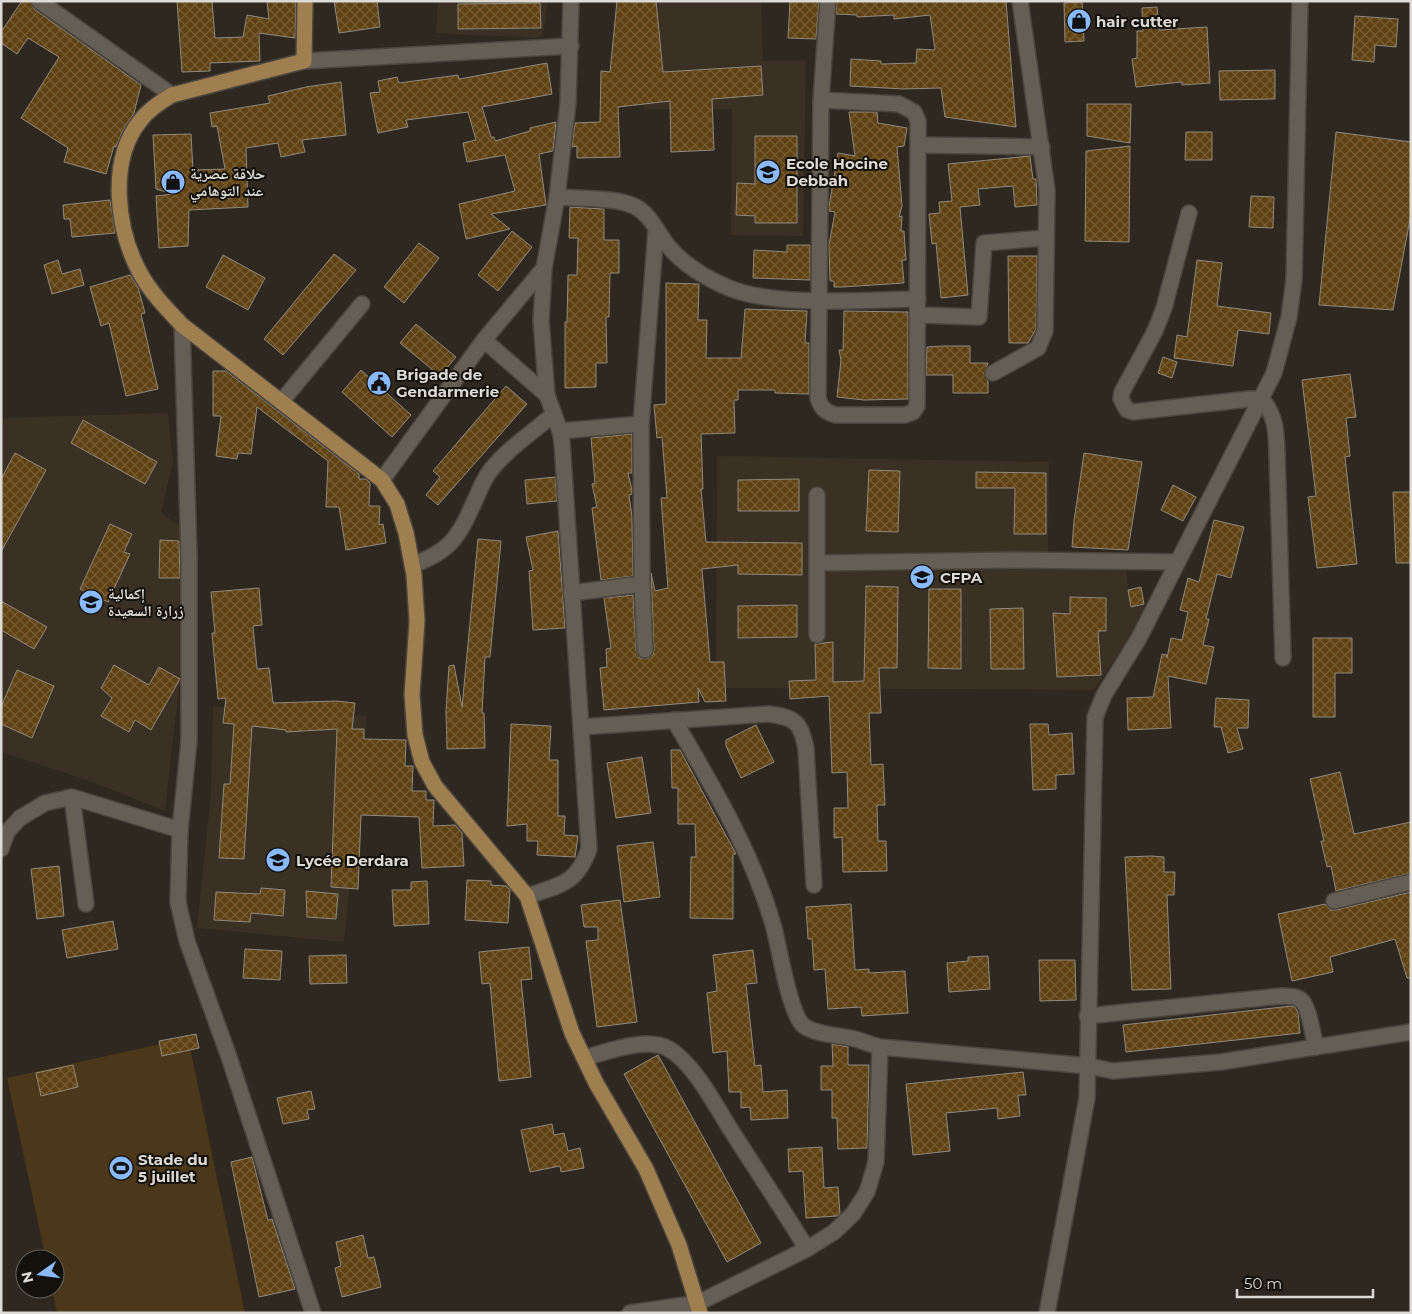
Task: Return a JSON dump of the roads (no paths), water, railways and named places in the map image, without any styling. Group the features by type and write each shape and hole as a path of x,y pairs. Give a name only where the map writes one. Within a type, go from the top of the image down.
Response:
{"main road":[{"path":"305,1 304,61 172,95 159,102 139,122 129,141 122,165 121,214 127,244 139,272 156,298 182,325 382,480 397,504 406,533 412,565 417,622 412,695 415,735 422,762 435,786 527,896 569,1024 584,1058 646,1169 679,1245 699,1308"}],"street":[{"path":"39,1 172,95"},
{"path":"527,896 559,886 574,877 583,865 589,849 560,431 547,395 541,321 544,268 557,197 568,103 571,1"},
{"path":"821,100 899,104 914,112 918,121 917,406 913,412 905,415 827,413 820,407 818,398 821,100 828,1"},
{"path":"994,373 1038,348 1045,332 1047,288 1044,238 1046,190 1042,147 1020,1"},
{"path":"1046,1313 1087,1098 1089,1066 1087,1016 1095,716 1104,696 1139,638 1274,373 1287,326 1294,280 1300,1"},
{"path":"304,61 570,46"},
{"path":"918,145 1042,147"},
{"path":"557,197 634,206 646,214 656,230 681,259 727,287 762,296 918,307 980,316 984,243 1044,238"},
{"path":"1189,213 1164,308 1155,331 1122,392 1122,406 1133,412 1234,400 1262,399"},
{"path":"645,650 642,584 641,424 656,230"},
{"path":"382,480 484,340 544,268"},
{"path":"281,402 362,304"},
{"path":"182,325 189,557 189,741 180,830 178,902 187,941 229,1057 313,1313"},
{"path":"484,340 547,395"},
{"path":"1262,399 1272,411 1276,427 1283,658"},
{"path":"412,565 433,558 446,550 464,525 488,473 498,461 554,414"},
{"path":"560,431 641,424"},
{"path":"817,495 817,635"},
{"path":"818,563 1013,560 1177,562"},
{"path":"571,593 642,584"},
{"path":"581,727 768,714 785,716 796,722 803,734 806,749 814,885"},
{"path":"674,720 716,793 758,877 774,928 798,1019 803,1025 813,1030 856,1039 880,1047 1089,1066 1113,1071 1222,1062 1411,1032"},
{"path":"1,849 8,832 20,818 45,803 72,797 180,830"},
{"path":"72,797 86,904"},
{"path":"1334,901 1411,882"},
{"path":"1087,1016 1281,996 1294,997 1302,1000 1306,1007 1316,1047"},
{"path":"584,1058 628,1046 654,1044 669,1049 683,1061 706,1090 807,1249"},
{"path":"630,1313 699,1308 807,1249 834,1232 853,1214 867,1192 876,1162 880,1047"}],"place":[{"name":"hair cutter","path":"1079,21"},
{"name":"Ecole Hocine Debbah","path":"768,172"},
{"name":"حلاقة عصرية عند التوهامي","path":"173,182"},
{"name":"Brigade de Gendarmerie","path":"379,383"},
{"name":"CFPA","path":"922,577"},
{"name":"إكمالية زرارة السعيدة","path":"91,602"},
{"name":"Lycée Derdara","path":"278,860"},
{"name":"Stade du 5 juillet","path":"121,1168"}]}
